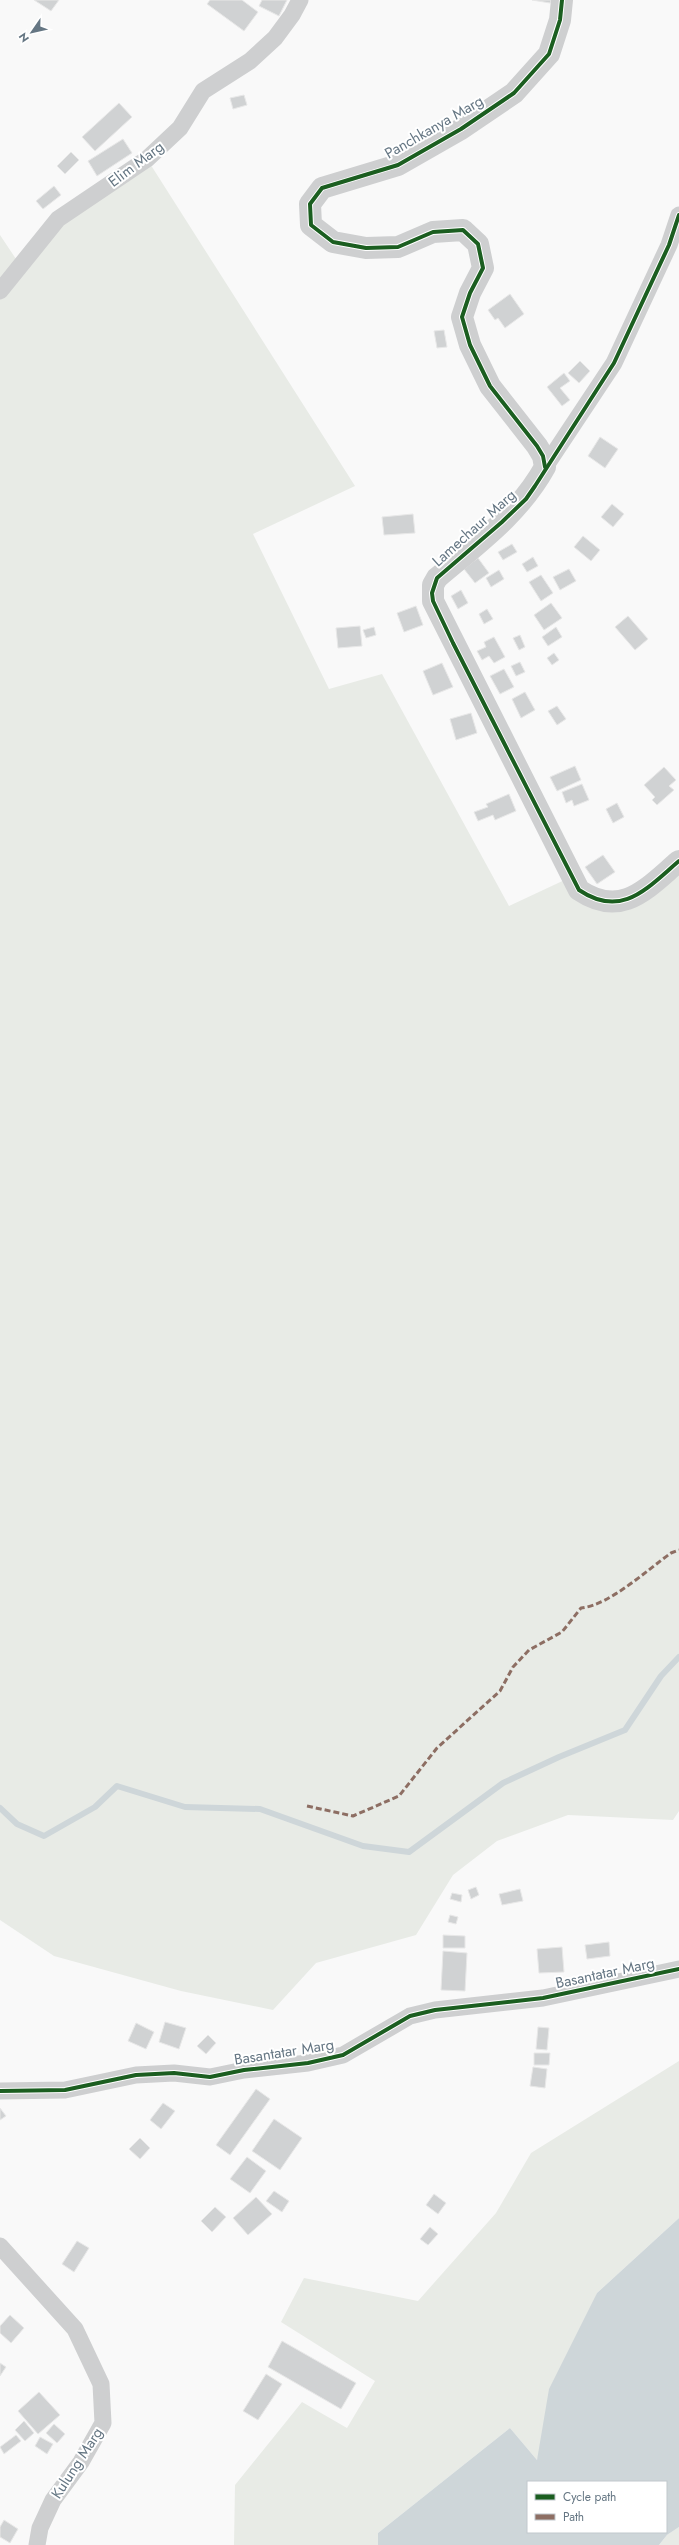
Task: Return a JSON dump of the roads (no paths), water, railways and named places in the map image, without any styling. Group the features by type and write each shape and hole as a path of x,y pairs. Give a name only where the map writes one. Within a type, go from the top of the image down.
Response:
{"street":[{"name":"Elim Marg","path":"0,291 58,219 147,159 180,128 203,91 250,61 275,38 292,15 300,0"},
{"name":"Panchkanya Marg","path":"545,467 544,456 490,386 470,345 462,317 470,293 483,268 478,244 462,230 433,232 398,247 366,248 332,242 311,225 310,204 322,188 398,166 461,129 514,93 549,54 560,20 562,0"},
{"name":"Lamechaur Marg","path":"679,216 662,259 614,363 545,467 526,499 502,522 436,578 433,585 433,601 579,890 592,899 608,903 622,901 642,892 679,861"},
{"name":"Basantatar Marg","path":"0,2091 65,2090 136,2075 174,2073 210,2077 244,2070 308,2063 343,2055 410,2016 435,2010 543,1998 679,1969"},
{"name":"Kulung Marg","path":"0,2246 75,2329 101,2384 103,2423 81,2462 53,2500 40,2528 37,2545"}],"waterway":[{"path":"0,1808 17,1824 44,1836 95,1807 117,1786 185,1807 260,1809 363,1846 409,1852 503,1783 559,1757 625,1730 661,1676 679,1657"}]}
